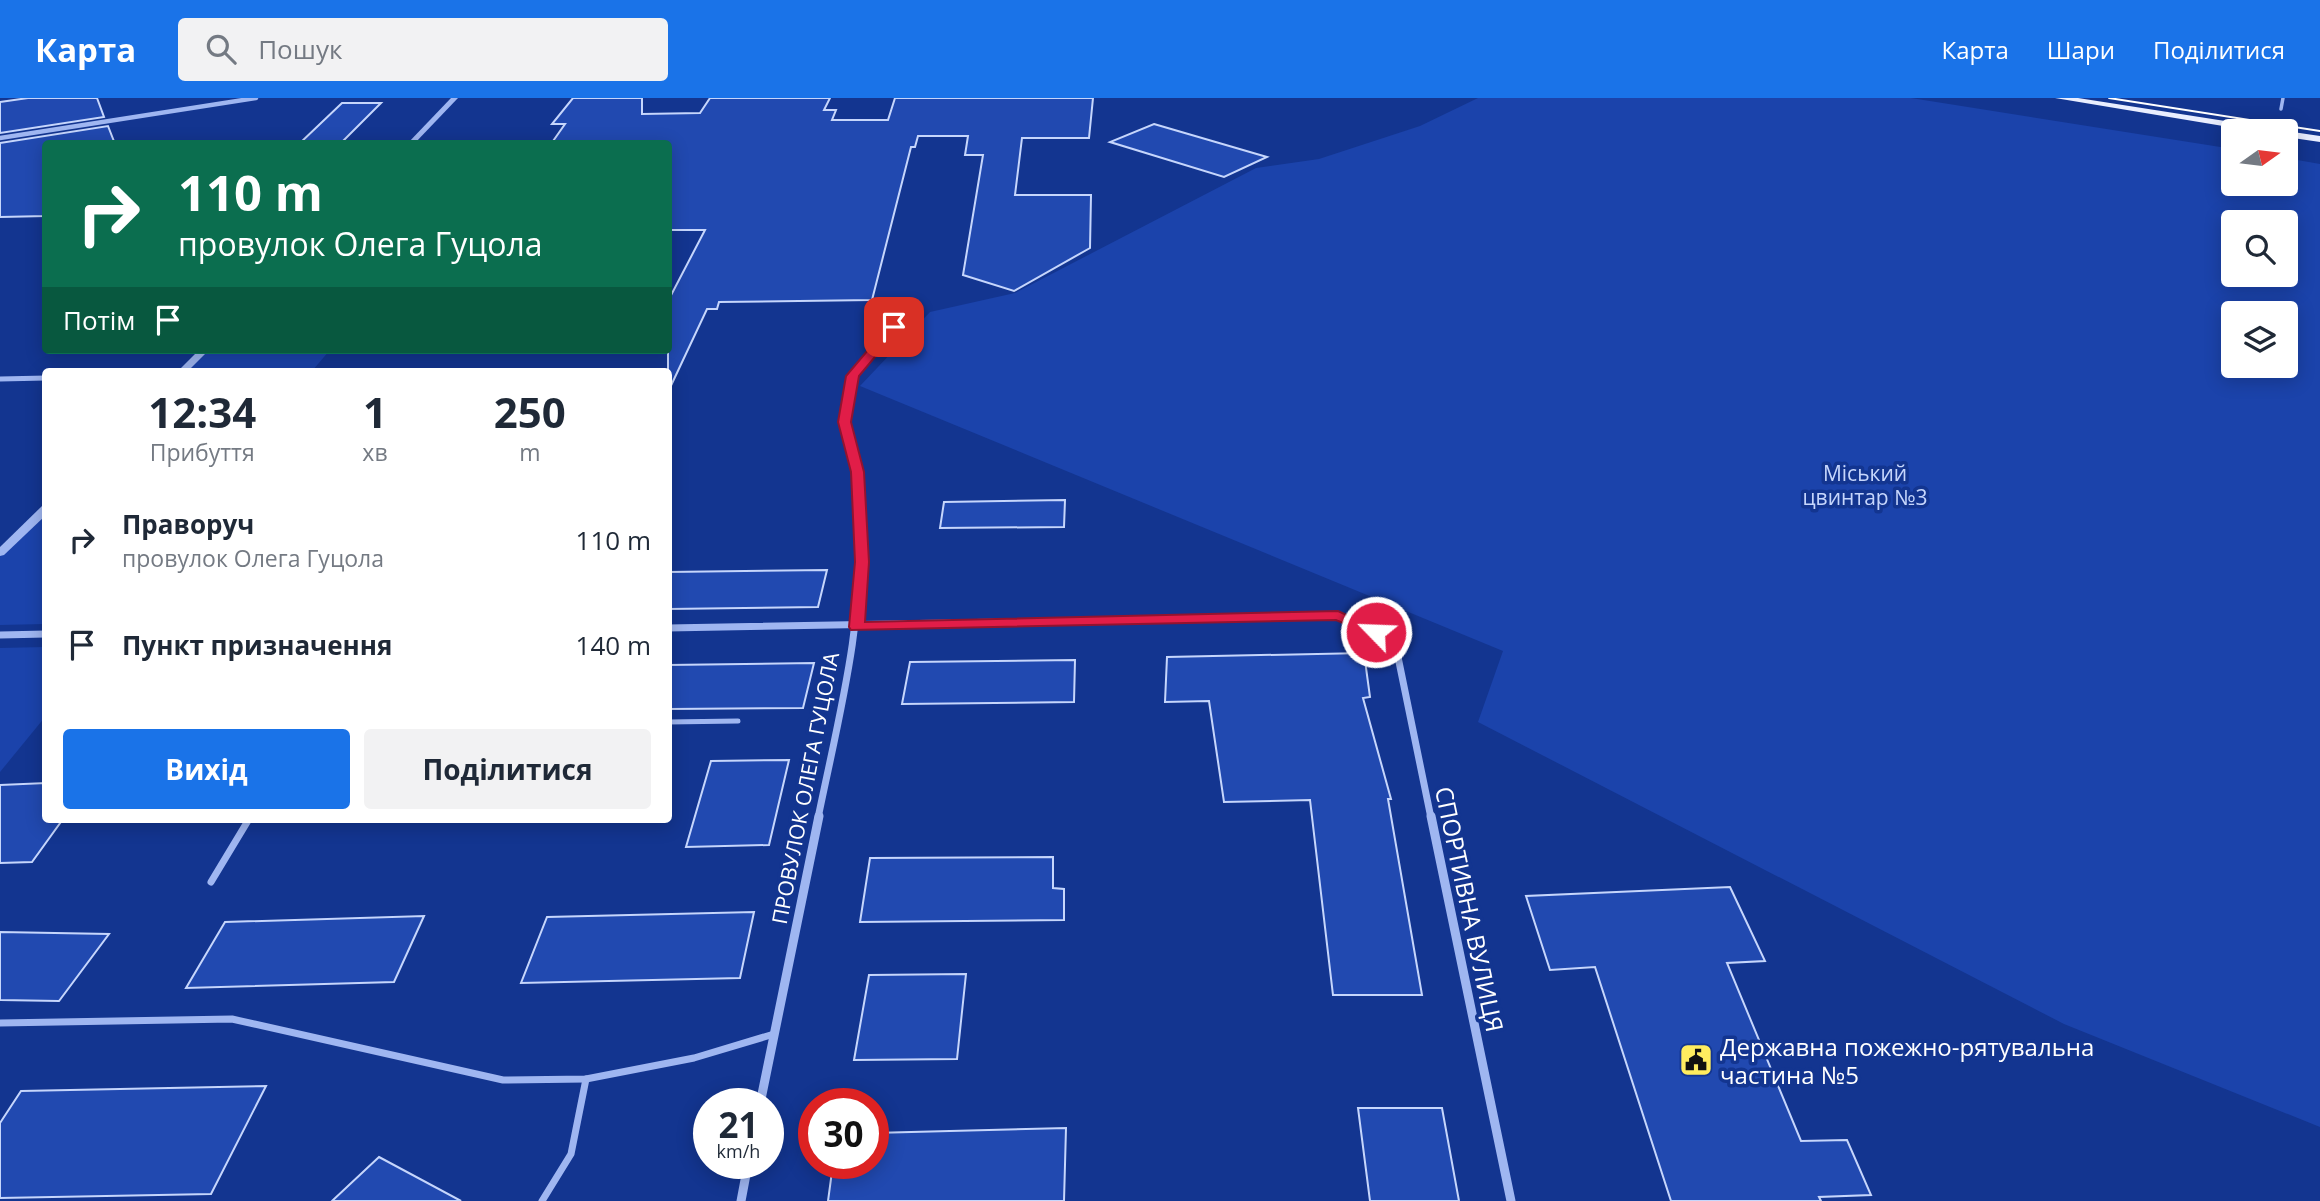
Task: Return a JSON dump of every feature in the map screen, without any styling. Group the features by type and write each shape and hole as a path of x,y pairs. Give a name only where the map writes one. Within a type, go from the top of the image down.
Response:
{"main road":[{"path":"2060,98 2221,123"},
{"path":"2298,136 2320,139"}],"street":[{"path":"0,138 256,98"},
{"path":"414,140 455,98"},
{"name":"ПРОВУЛОК ОЛЕГА ГУЦОЛА","path":"763,1088 857,627 862,562 858,472 845,422 853,376 894,327"},
{"path":"186,368 200,354"},
{"path":"0,379 42,378"},
{"path":"0,553 42,512"},
{"name":"СПОРТИВНА ВУЛИЦЯ","path":"857,627 1338,616 1376,632 1390,644 1398,657 1511,1201"},
{"path":"672,628 857,627"},
{"path":"0,635 42,634"},
{"path":"741,1201 745,1179"}],"lane":[{"path":"2281,109 2283,98"},
{"path":"672,722 738,721"},
{"path":"211,882 247,823"},
{"path":"0,1023 232,1019 503,1080 586,1079 694,1058 774,1034"},
{"path":"542,1201 571,1154 586,1079"}],"green space":[{"name":"Міський цвинтар №3","path":"1478,98 1911,98 2221,147 2221,196 2298,196 2298,160 2320,164 2320,1127 2064,1024 1478,722 1503,651 860,386 930,312 1015,293 1256,168 1319,159 1420,126"},
{"path":"200,354 327,354 315,368 186,368"},
{"path":"42,511 42,624 0,625 0,553"},
{"path":"42,647 42,721 0,772 0,648"}],"building":[{"path":"28,98 97,98 104,117 0,133 0,102"},
{"path":"573,98 642,98 642,114 700,113 710,98 830,98 824,110 836,110 832,120 888,120 895,98 1093,98 1089,138 1022,138 1015,195 1091,195 1090,248 1014,291 963,275 983,155 965,155 968,136 918,136 915,147 911,147 872,300 719,302 717,309 707,309 672,383 668,354 672,354 672,293 705,230 672,230 672,140 554,140 565,124 552,124"},
{"path":"342,103 381,103 344,140 303,140"},
{"path":"1154,124 1267,157 1224,177 1110,142"},
{"path":"108,126 113,140 42,140 42,216 0,217 0,143"},
{"path":"1065,500 1064,527 940,528 944,502"},
{"path":"827,570 818,607 672,609 672,572"},
{"path":"1364,653 1370,697 1363,698 1391,799 1388,799 1422,995 1333,995 1310,800 1224,802 1209,701 1165,702 1167,657"},
{"path":"1075,660 1074,702 902,704 910,662"},
{"path":"814,663 803,708 672,709 672,665"},
{"path":"789,760 769,845 686,847 711,761"},
{"path":"42,783 42,823 60,823 32,862 0,863 0,785"},
{"path":"1053,857 1053,888 1064,889 1064,920 860,922 870,858"},
{"name":"Державна пожежно-рятувальна частина №5","path":"1730,887 1765,961 1727,963 1801,1141 1847,1140 1871,1195 1819,1197 1821,1201 1671,1201 1595,967 1550,970 1526,896"},
{"path":"754,912 740,978 521,983 547,917"},
{"path":"424,916 394,982 186,988 225,922"},
{"path":"0,932 109,934 59,1001 0,1000"},
{"path":"966,974 957,1059 854,1060 869,975"},
{"path":"266,1086 211,1194 0,1198 0,1123 21,1091"},
{"path":"1358,1108 1442,1108 1459,1201 1370,1201"},
{"path":"1066,1128 1064,1201 828,1201 831,1179 889,1179 889,1133"},
{"path":"379,1157 461,1201 332,1201"}],"tram line":[{"path":"2109,98 2320,131"}],"place":[{"name":"Державна пожежно-рятувальна частина №5","path":"1696,1060"}],"route":[{"path":"894,327 853,376 845,422 858,472 862,562 857,627 1338,616 1358,622 1376,632"}]}
